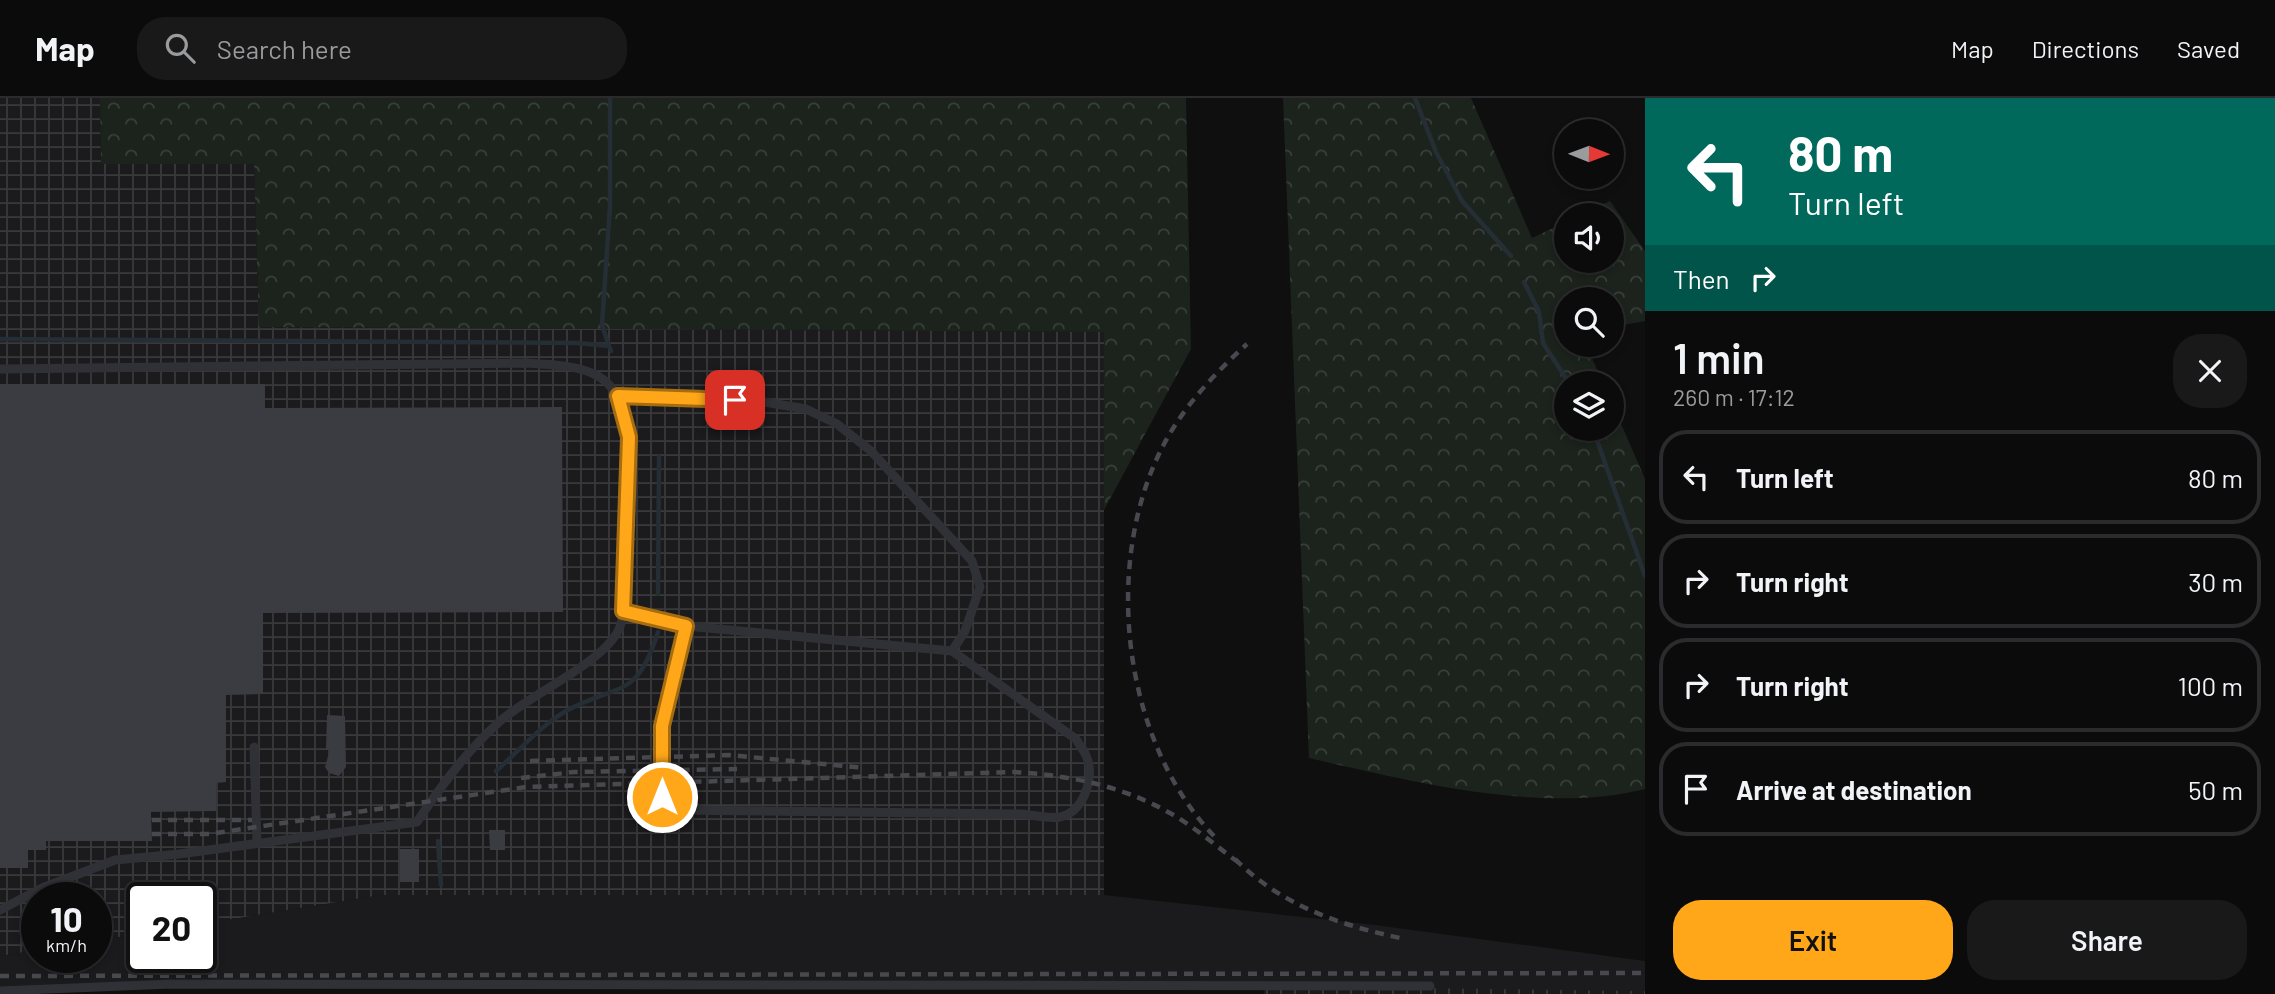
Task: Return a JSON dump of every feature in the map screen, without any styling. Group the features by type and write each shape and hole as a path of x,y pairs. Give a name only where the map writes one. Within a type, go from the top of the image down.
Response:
{"lane":[{"path":"0,369 528,363 578,366 601,377 618,396 629,437 621,626 612,642 595,657 525,701 498,723 457,765 417,821 115,860 42,888 0,911"},
{"path":"618,396 758,401 806,409 837,424 871,451 972,561 980,587 965,631 952,651"},
{"path":"623,611 686,626 952,651 1076,739 1088,760 1088,781 1083,800 1073,813 1058,817 1021,814 673,810 662,797 662,726 686,626"},
{"path":"254,747 257,843"},
{"path":"0,991 170,984 1430,986"}],"shaded area":[{"path":"0,98 100,98 101,164 254,164 259,327 1104,332 1104,895 381,895 217,921 217,882 126,882 126,936 112,938 112,882 21,882 21,953 0,956"},
{"path":"381,895 1104,895 1375,925 1645,961 1645,991 171,984 0,991 0,956 21,953 21,973 112,973 112,938 126,936 126,973 217,973 217,921"},
{"path":"1264,986 1645,991 1645,994 1264,994"}],"green space":[{"path":"100,98 1186,98 1191,349 1104,510 1104,332 259,327 254,164 101,164"},
{"path":"1283,98 1471,98 1532,238 1554,228 1554,273 1624,273 1624,221 1645,251 1645,321 1624,325 1624,287 1554,287 1554,357 1591,357 1598,371 1554,371 1554,441 1624,441 1624,431 1645,479 1645,789 1605,796 1520,797 1433,785 1309,758"}],"building":[{"path":"0,384 265,384 265,408 562,407 563,612 263,613 263,694 226,695 226,782 216,783 216,811 151,812 152,841 46,841 46,850 28,850 28,868 0,868"},
{"path":"327,715 345,716 346,767 339,776 329,773 325,767 330,749 326,749"},
{"path":"489,830 505,830 505,850 490,850"},
{"path":"400,849 419,849 419,882 400,882"}],"waterway":[{"path":"609,346 602,325 610,206 610,98"},
{"path":"1415,98 1436,152 1462,201 1511,256"},
{"path":"1524,282 1539,312 1543,343 1561,371"},
{"path":"0,339 578,343 609,346 611,351"},
{"path":"1597,441 1645,576"},
{"path":"658,594 659,457"},
{"path":"496,771 556,717 633,680 650,654 658,632"},
{"path":"438,841 441,885"}],"railway":[{"path":"1214,836 1183,796 1159,751 1141,701 1131,649 1128,596 1132,543 1144,492 1163,446 1200,391 1247,344"},
{"path":"530,761 729,755 865,768"},
{"path":"521,778 574,772 737,769"},
{"path":"152,834 209,834 526,787 1013,772 1073,779 1131,795 1178,818 1242,865"},
{"path":"152,820 252,820"},
{"path":"1235,859 1273,890 1314,912 1358,928 1405,939"},
{"path":"0,976 1645,973"}],"route":[{"path":"662,797 662,726 686,626 623,611 629,437 618,396 735,400"}]}
